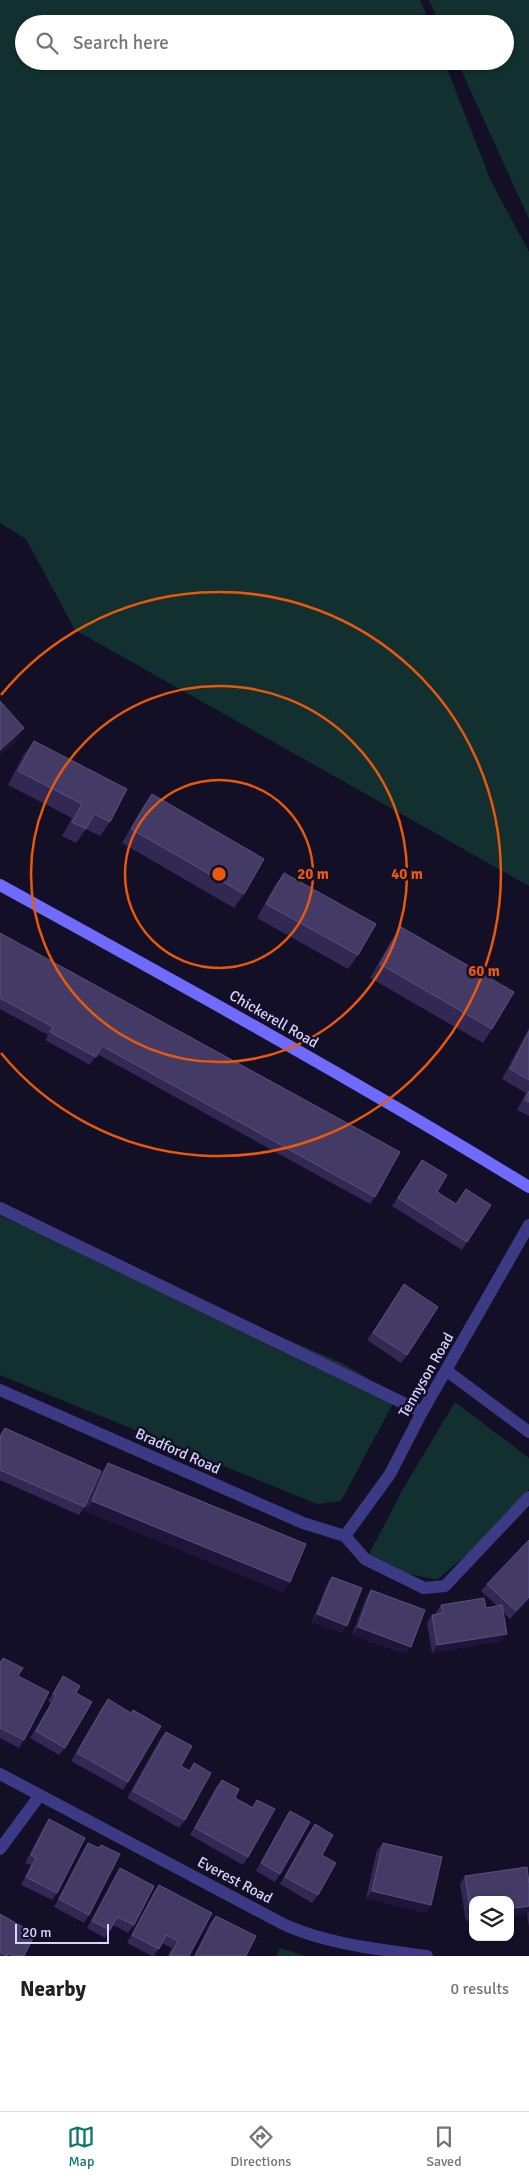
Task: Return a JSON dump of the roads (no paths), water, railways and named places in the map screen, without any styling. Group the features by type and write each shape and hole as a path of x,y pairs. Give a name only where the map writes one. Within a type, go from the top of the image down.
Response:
{"main road":[{"name":"Chickerell Road","path":"0,885 272,1036 419,1120 529,1187"}],"street":[{"path":"0,1208 422,1412"},
{"name":"Tennyson Road","path":"345,1536 390,1474 422,1412 529,1225"},
{"path":"447,1371 529,1432"},
{"name":"Bradford Road","path":"0,1390 304,1523 345,1536"},
{"path":"345,1536 365,1559 424,1588 444,1586 529,1497"},
{"name":"Everest Road","path":"0,1774 286,1926 341,1944 427,1956"},
{"path":"0,1849 40,1795"}]}
